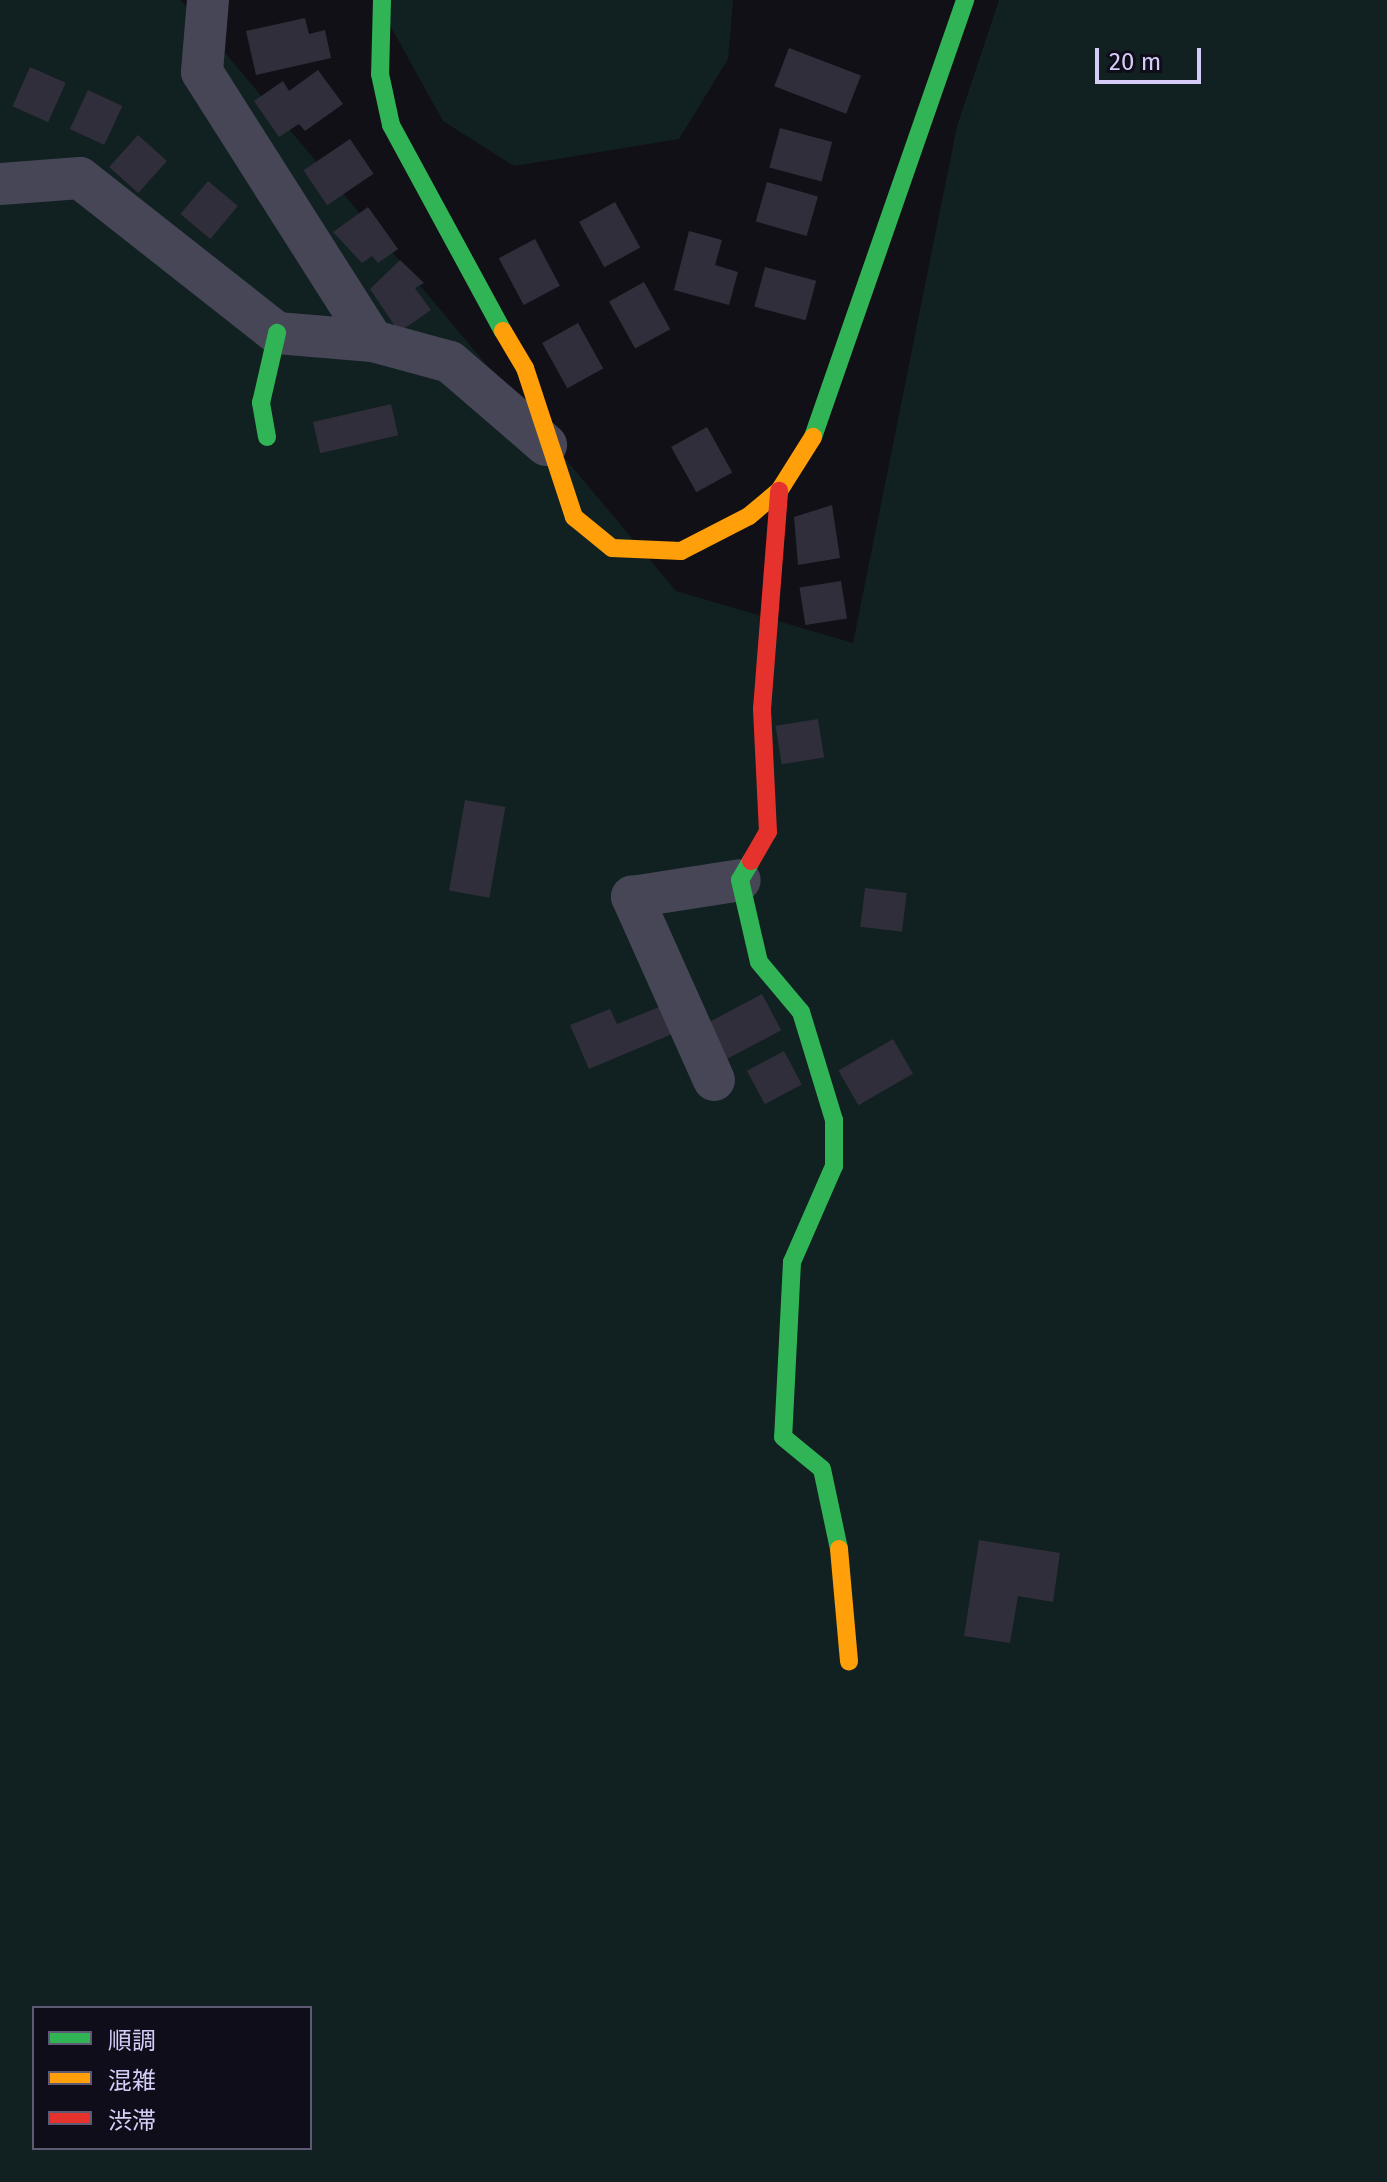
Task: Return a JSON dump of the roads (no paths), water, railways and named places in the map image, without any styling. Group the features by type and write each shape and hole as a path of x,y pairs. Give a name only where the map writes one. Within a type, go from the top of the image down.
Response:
{"street":[{"path":"208,0 202,72 373,341"},
{"path":"382,0 380,74 391,125 419,187 525,368 546,445 574,517 612,548 681,551 749,516 779,491 810,444 849,347 965,0"},
{"path":"0,184 80,178 277,333 373,341 450,362 546,445"},
{"path":"267,437 261,403 277,333"},
{"path":"779,491 762,709 768,832 740,880 759,962 801,1012 834,1120 834,1166 792,1262 783,1437 822,1469 835,1509 849,1662"},
{"path":"714,1080 632,897 740,880"}]}
